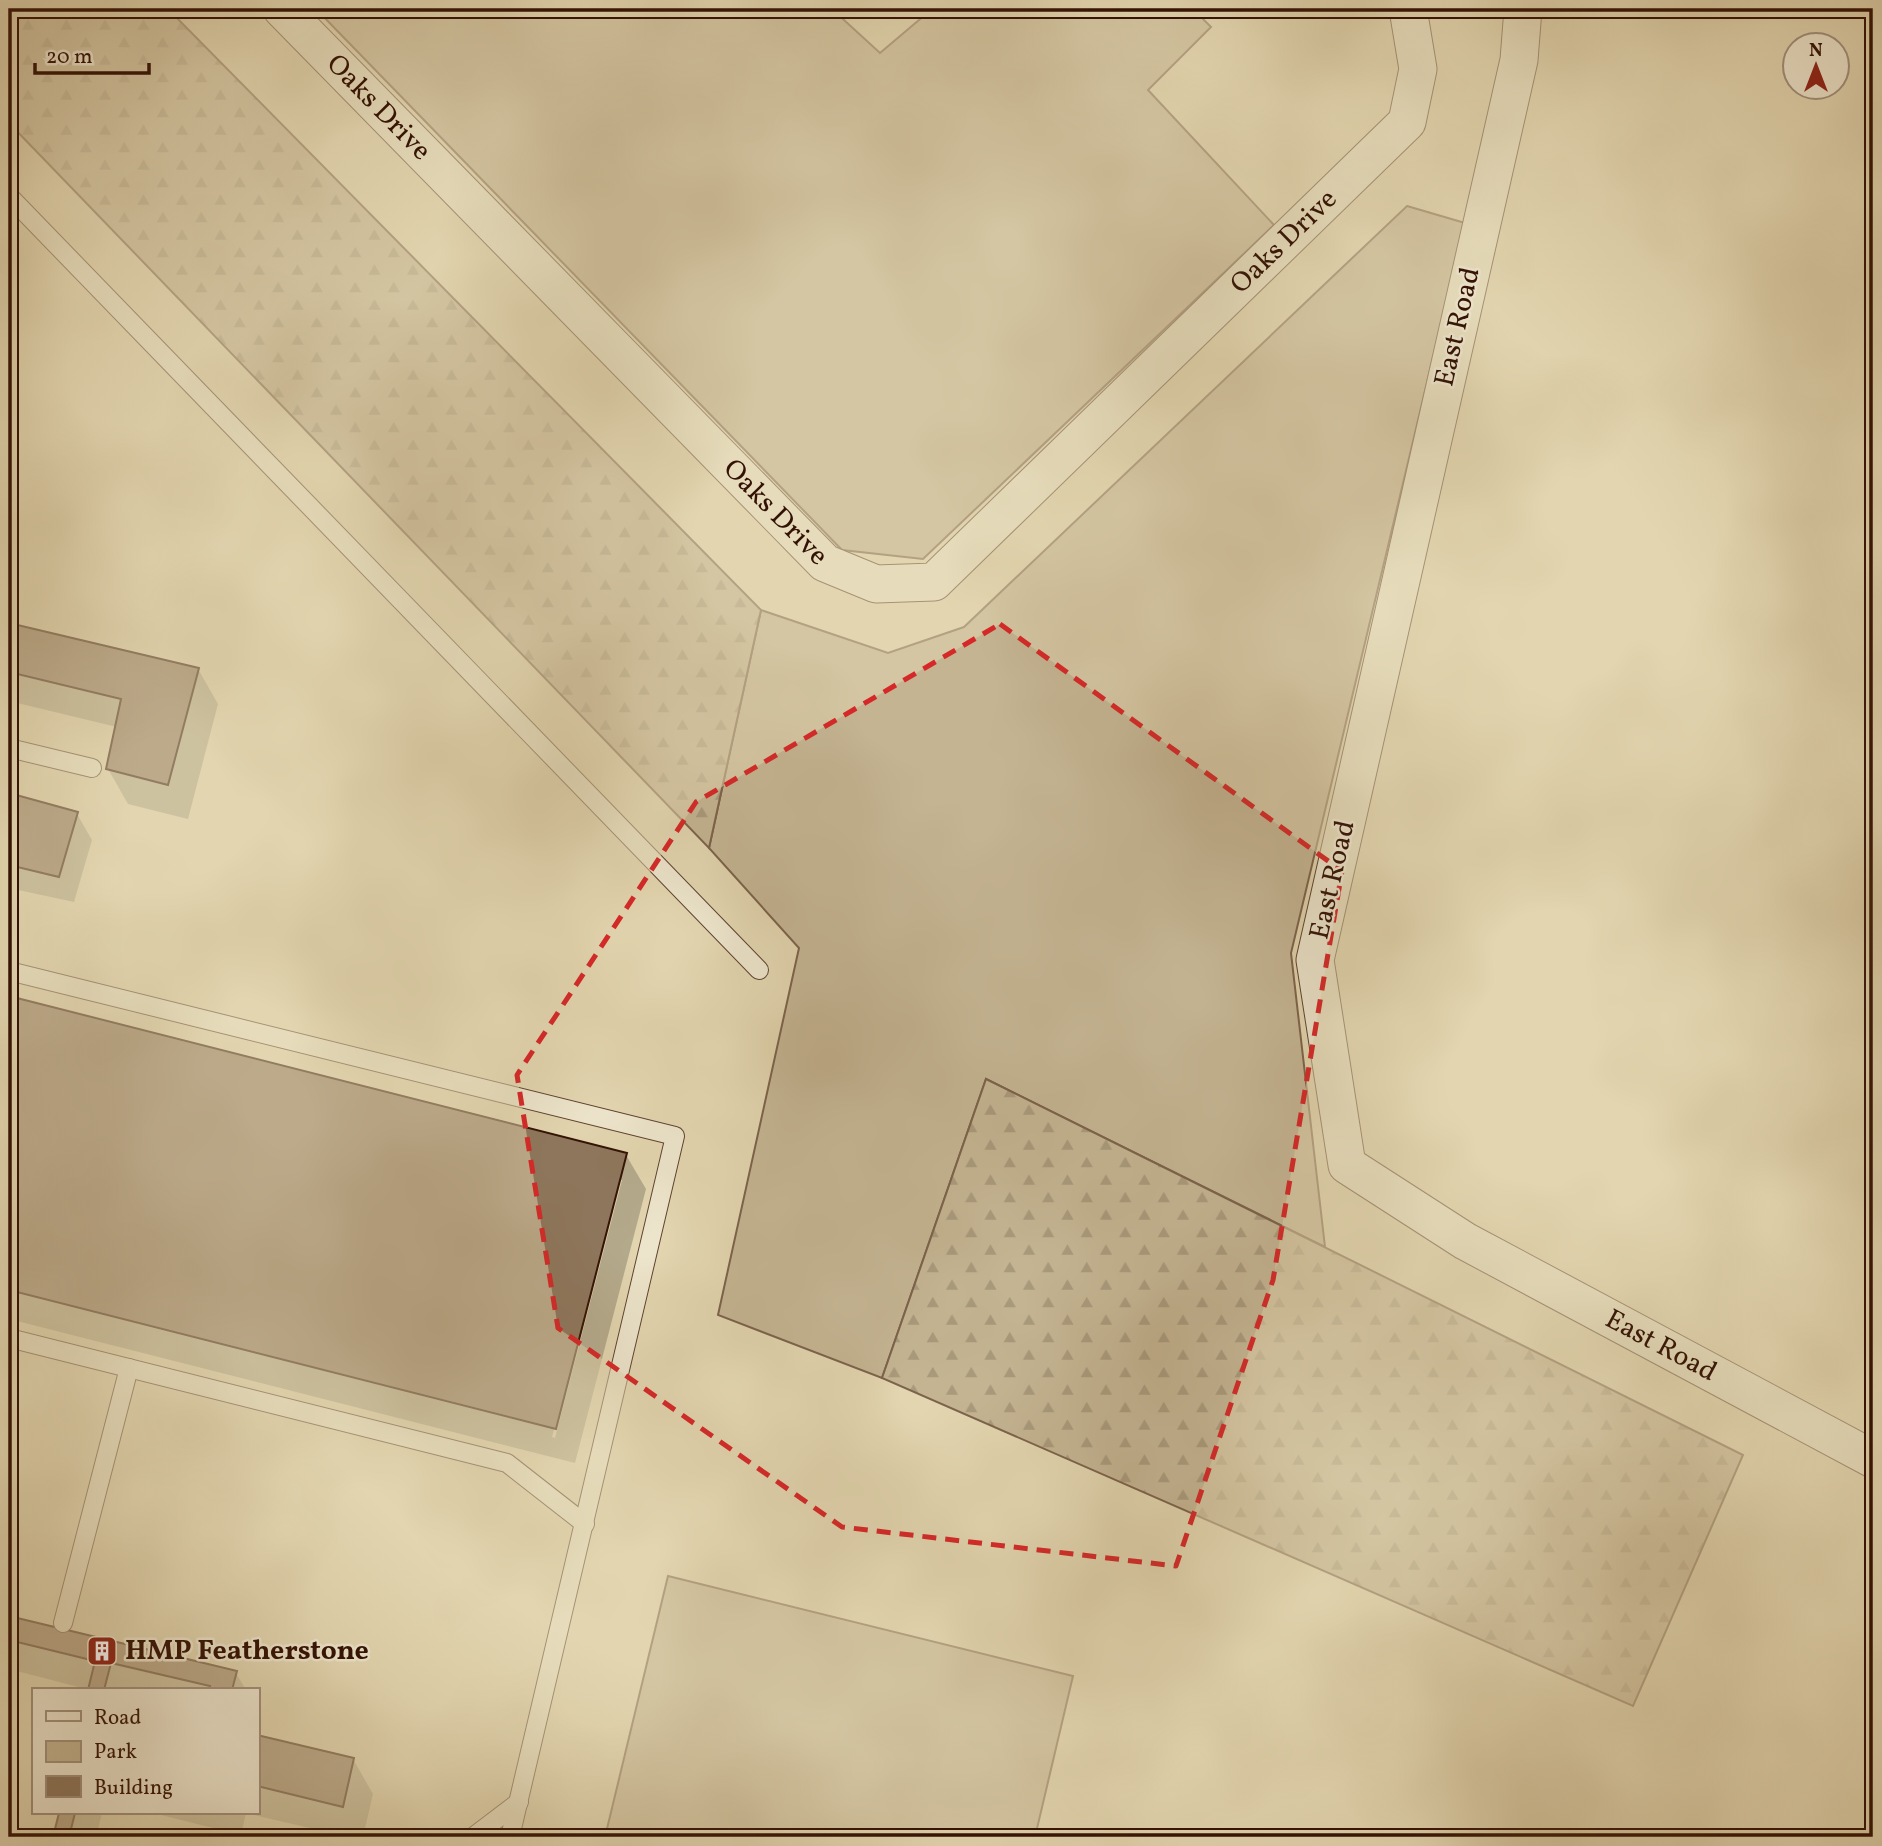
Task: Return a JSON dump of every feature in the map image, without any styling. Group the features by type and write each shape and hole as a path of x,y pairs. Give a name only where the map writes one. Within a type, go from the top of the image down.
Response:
{"street":[{"name":"Oaks Drive","path":"282,9 825,563 876,584 934,582 1407,121 1418,69 1408,9"},
{"name":"East Road","path":"1523,9 1516,74 1315,960 1347,1165 1465,1241 1873,1459"}],"lane":[{"path":"9,196 760,971"},
{"path":"9,748 92,768"},
{"path":"9,971 676,1136 510,1837"},
{"path":"9,1338 507,1463 585,1524"},
{"path":"64,1623 128,1368"},
{"path":"473,1837 519,1802"}],"highlighted area":[{"path":"1000,624 1342,871 1273,1280 1176,1566 842,1527 558,1328 517,1075 696,802"}],"green space":[{"path":"9,9 168,9 761,610 709,848 9,123"},
{"path":"316,9 832,9 880,53 932,9 1193,9 1211,27 1148,90 1274,225 923,559 842,550"},
{"path":"1407,206 1465,223 1291,953 1325,1247 986,1079 882,1378 718,1315 799,948 709,848 761,610 888,653 964,627"},
{"path":"986,1079 1743,1455 1633,1706 882,1378"},
{"path":"668,1576 1073,1676 1035,1837 605,1837"}],"building":[{"path":"9,623 199,668 168,785 106,769 121,699 9,672"},
{"path":"9,793 78,812 59,877 9,865"},
{"path":"9,996 627,1153 556,1429 9,1290"},
{"name":"HMP Featherstone","path":"9,1616 237,1671 233,1688 210,1688 111,1663 105,1688 88,1688 95,1661 9,1640"},
{"name":"HMP Featherstone","path":"259,1735 354,1758 343,1807 259,1786"},
{"path":"59,1814 75,1814 69,1837 53,1837"}],"place":[{"name":"HMP Featherstone","path":"102,1651"}]}
